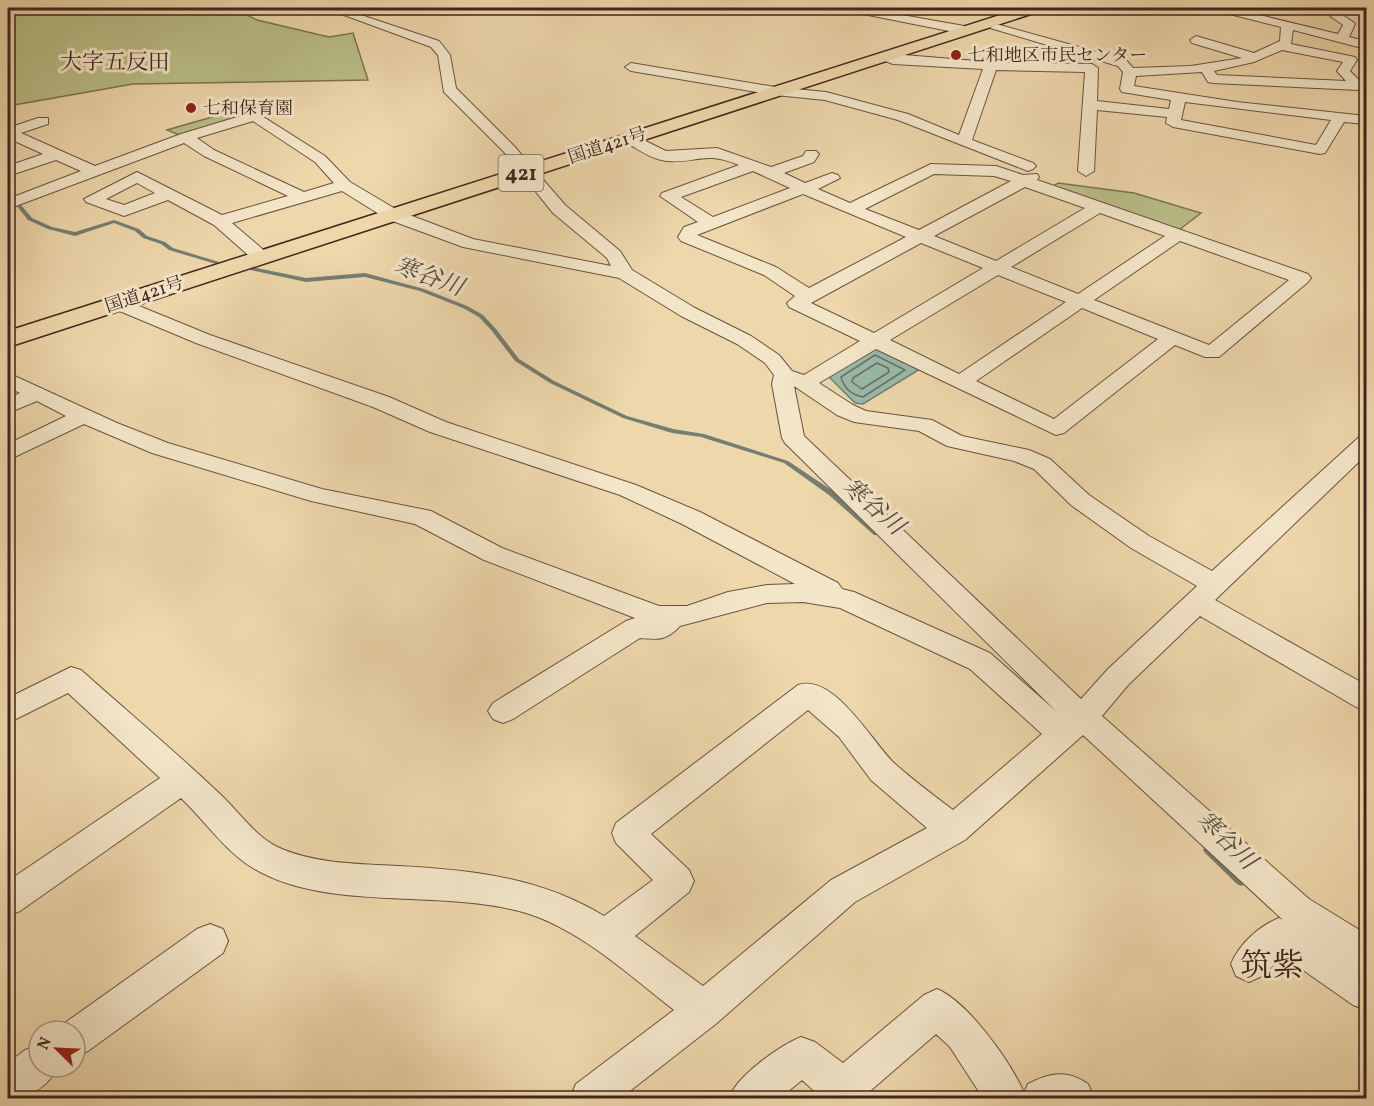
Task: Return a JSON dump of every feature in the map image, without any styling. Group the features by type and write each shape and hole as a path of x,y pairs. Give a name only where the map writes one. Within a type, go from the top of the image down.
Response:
{"highway":[{"name":"国道421号","path":"8,339 1035,8"}],"street":[{"path":"331,8 435,44 444,55 448,89 528,171 559,209 614,255 625,274"},
{"path":"848,8 964,30"},
{"path":"1218,8 1366,45"},
{"path":"1252,16 1263,8"},
{"path":"1325,8 1349,24 1342,38"},
{"path":"1086,171 1091,105 1130,72 1207,70 1254,58 1286,43 1287,26"},
{"path":"996,28 1122,63 1130,72"},
{"path":"1196,40 1275,62"},
{"path":"1281,46 1351,60 1343,71"},
{"path":"884,56 893,60 989,66 1092,68 1110,88 1366,120"},
{"path":"964,142 990,71 989,66"},
{"path":"631,67 775,91 826,96 903,117 1042,172 796,303 1056,428 1172,338"},
{"path":"1207,70 1213,79 1358,86 1343,71"},
{"path":"1326,70 1366,72"},
{"path":"1179,96 1173,123 1320,150 1340,117"},
{"path":"1091,105 1175,114"},
{"path":"240,106 320,159 344,185 393,215 469,243 625,274 688,312 744,340 772,359 795,379 844,410 862,417 924,425 955,441 1021,455 1042,464 1080,500 1140,542 1206,593 1366,699"},
{"path":"8,204 186,137 256,116"},
{"path":"8,133 44,121"},
{"path":"8,133 95,171"},
{"path":"186,137 210,153 302,197"},
{"path":"628,138 665,156 721,152 851,209 1212,353 1302,278 989,170 931,170 851,209"},
{"path":"768,174 809,159 811,154"},
{"path":"8,171 56,155"},
{"path":"713,224 668,196 751,166"},
{"path":"808,296 770,271 687,237 690,231 832,178"},
{"path":"220,220 344,185"},
{"path":"170,193 220,220 261,257"},
{"path":"1070,728 793,438 783,384 875,341 1098,207"},
{"path":"961,382 1177,235"},
{"path":"117,303 203,339 381,402 438,427 628,490 691,518 845,599 980,661 1070,728 1297,910 1366,954"},
{"path":"8,379 83,416 193,460 319,496 422,517 493,554 647,612 672,617 688,616 728,602 767,594 803,593 845,599"},
{"path":"8,407 36,394"},
{"path":"8,453 83,416"},
{"path":"590,1098 704,1010 843,891 953,830 1070,728 1118,677 1366,443"},
{"path":"503,711 636,628 660,630 672,617"},
{"path":"8,711 71,678 183,780 256,852 276,863 318,875 444,884 503,891 542,903 606,936 704,1010"},
{"path":"606,936 676,882 628,833 808,693 850,728 882,771 953,830"},
{"path":"8,900 183,780"},
{"path":"1249,964 1279,935 1366,992"},
{"path":"87,1029 210,941"},
{"path":"749,1098 801,1056 828,1076 841,1091 937,1008 963,1034 1006,1098"},
{"path":"8,1087 27,1073"},
{"path":"1042,1098 1059,1092 1069,1094 1074,1098"}],"green space":[{"path":"8,8 233,8 257,20 329,37 353,33 368,80 133,84 8,106"},
{"path":"240,109 252,116 184,137 167,130"},
{"path":"1058,183 1134,193 1201,213 1179,230 1052,187"}],"water":[{"path":"873,349 882,349 920,369 863,404 855,403 829,377"}],"waterway":[{"name":"寒谷川","path":"8,193 30,219 50,228 75,234 114,221 137,230 145,237 163,243 171,249 216,262"},
{"name":"寒谷川","path":"252,269 306,280 365,275 422,290 465,307 481,316 517,360 552,382 625,417 672,431 702,435 786,462 831,493 877,533"},
{"name":"寒谷川","path":"1208,850 1241,881"}],"place":[{"name":"七和地区市民センター","path":"956,55"},
{"name":"七和保育園","path":"191,108"}],"district":[{"name":"大字五反田","path":"115,61"},
{"name":"筑紫","path":"1272,965"}]}
